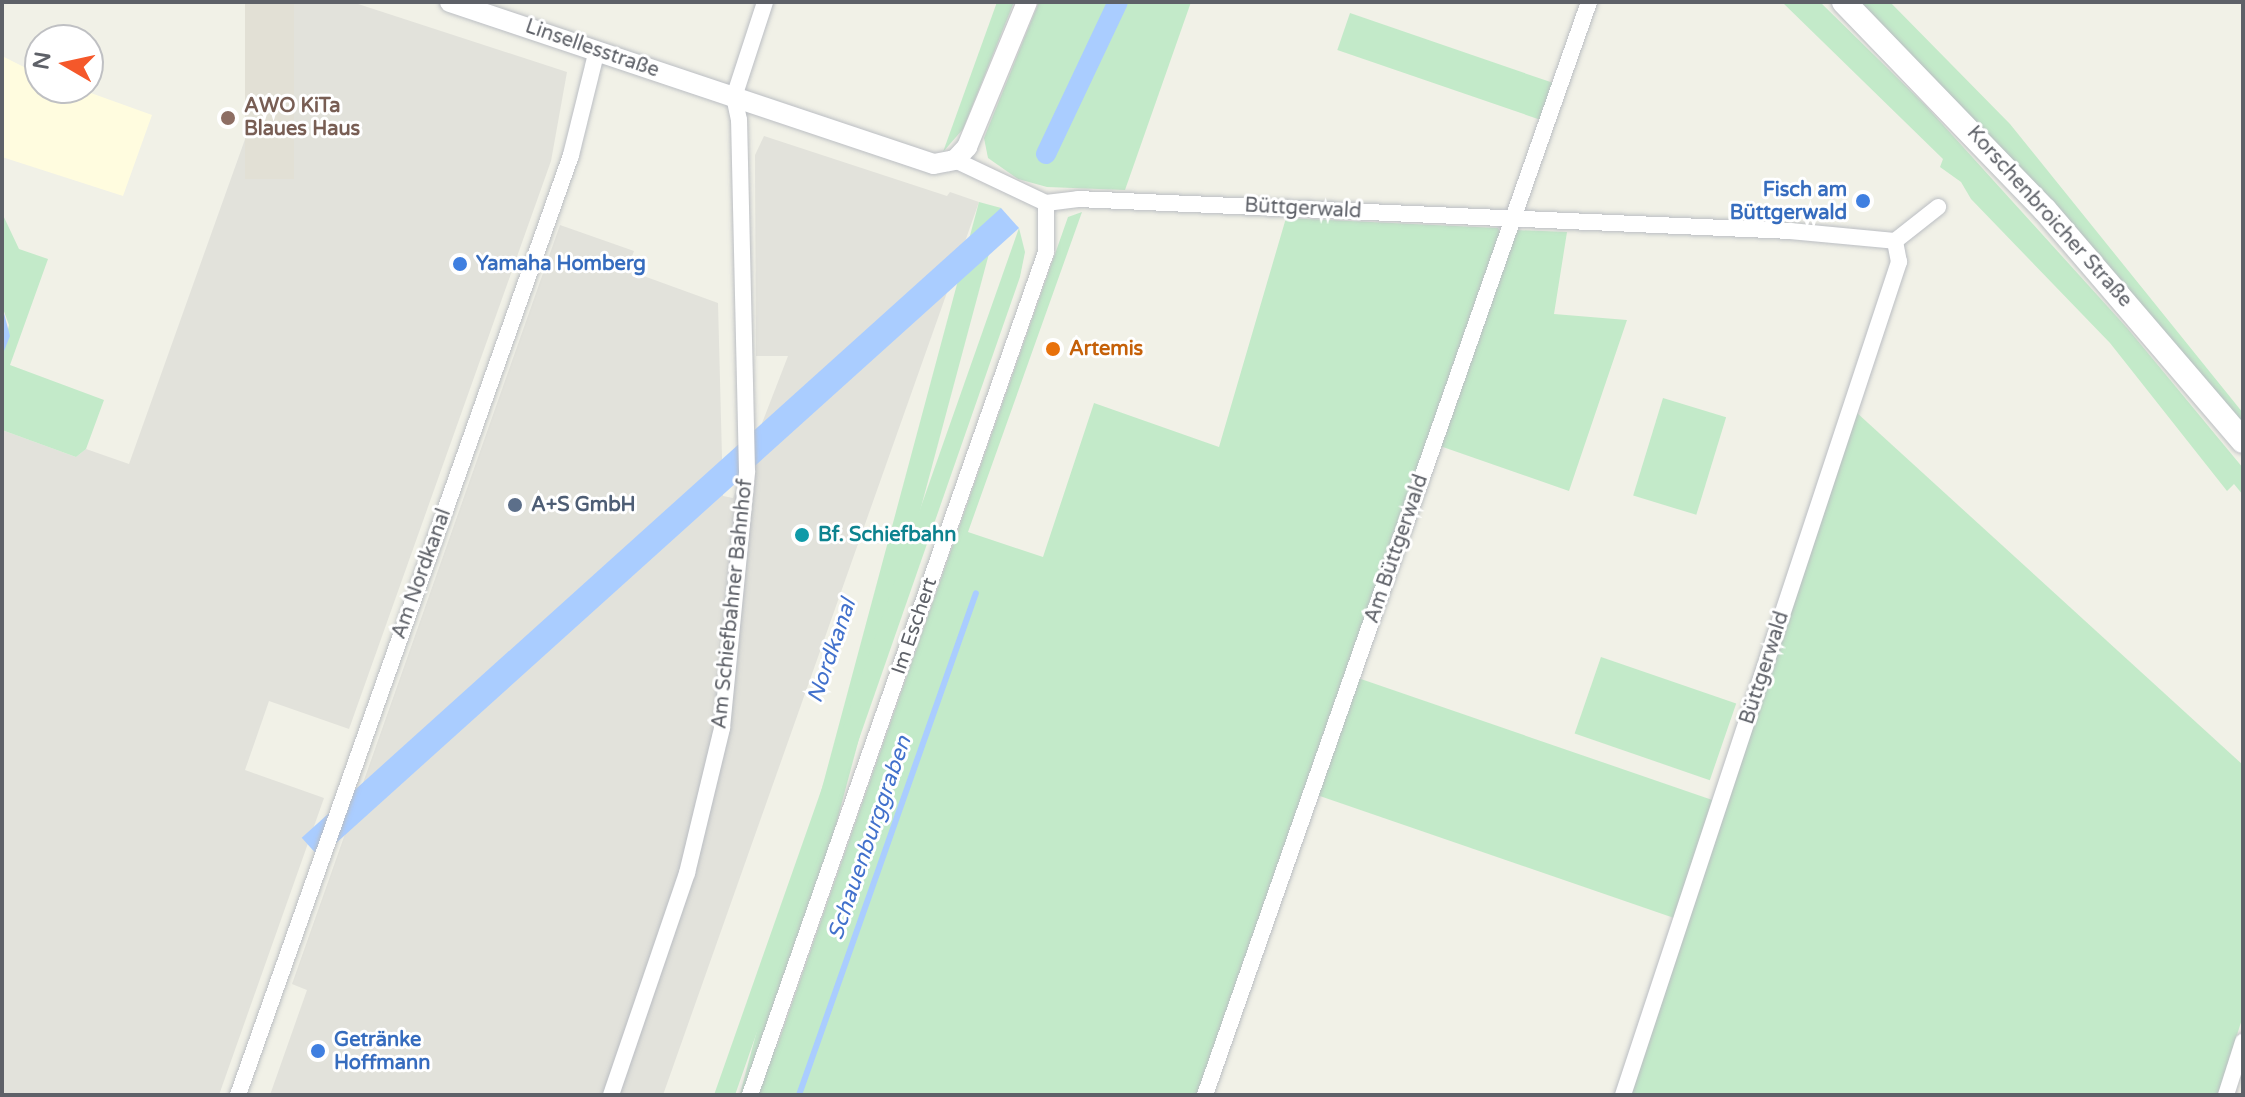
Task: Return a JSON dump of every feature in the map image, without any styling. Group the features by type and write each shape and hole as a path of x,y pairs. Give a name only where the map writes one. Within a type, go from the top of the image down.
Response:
{"main road":[{"name":"Korschenbroicher Straße","path":"1844,2 2045,210 2243,441"}],"street":[{"name":"Linsellesstraße","path":"450,2 920,161 955,160"},
{"path":"734,97 765,2"},
{"path":"1027,2 967,147 955,160 1046,203"},
{"name":"Am Büttgerwald","path":"1205,1095 1589,2"},
{"name":"Am Nordkanal","path":"238,1095 571,155 597,50"},
{"name":"Am Schiefbahner Bahnhof","path":"611,1095 687,873 722,728 747,471 739,120 734,97"},
{"name":"Büttgerwald","path":"1046,203 1078,199 1895,241 1899,262 1623,1095"},
{"name":"Im Eschert","path":"750,1095 1046,252 1046,203"},
{"path":"1895,241 1938,207"},
{"path":"2226,1095 2243,1042"}],"shaded area":[{"path":"245,2 294,2 294,179 245,179"},
{"path":"294,2 352,2 567,72 551,161 349,729 269,701 245,770 324,798 219,1095 2,1095 2,430 76,457 86,449 129,464"},
{"path":"2,56 24,67 24,104 104,104 104,98 152,115 123,196 2,157"},
{"path":"764,136 947,196 950,192 979,202 663,1095 270,1095 307,990 292,984 560,225 634,251 627,270 718,303 723,496 733,498 788,356 756,356 755,155"}],"green space":[{"path":"997,2 1014,2 963,129 943,152"},
{"path":"1039,2 1191,2 1125,190 1047,187 1018,179 988,158 984,138"},
{"path":"1782,2 1820,2 1925,105 2128,329 2243,468 2243,495 2234,484 2227,491 2110,343 1971,199 1961,182 1940,167 1943,159"},
{"path":"1861,2 1890,2 2010,124 2243,413 2243,428 2060,212"},
{"path":"1350,13 1554,83 1542,120 1337,50"},
{"path":"979,202 1001,208 764,1095 740,1095"},
{"path":"1082,212 968,532 1043,557 1094,403 1219,447 1286,218 1498,228 1502,235 1198,1095 760,1095 1068,217"},
{"path":"2,213 19,249 48,259 10,365 104,400 86,449 76,457 2,430 2,356 9,325 2,306"},
{"path":"1019,228 1025,252 1020,277 735,1095 714,1095"},
{"path":"1516,230 1567,232 1554,314 1627,320 1569,491 1440,446"},
{"path":"1663,398 1726,417 1696,515 1633,496"},
{"path":"1856,412 2243,765 2243,1016 2218,1095 1629,1095"},
{"path":"1601,657 1736,704 1710,780 1575,734"},
{"path":"1358,678 1714,801 1674,918 1318,795"}],"water":[{"path":"1001,208 1019,228 320,858 302,838"},
{"path":"2,306 10,336 2,356"}],"waterway":[{"name":"Nordkanal","path":"1046,154 1118,2"},
{"name":"Schauenburggraben","path":"799,1095 976,593"}],"place":[{"name":"AWO KiTa Blaues Haus","path":"228,118"},
{"name":"Fisch am Büttgerwald","path":"1863,201"},
{"name":"Yamaha Homberg","path":"460,264"},
{"name":"Artemis","path":"1053,349"},
{"name":"A+S GmbH","path":"515,505"},
{"name":"Bf. Schiefbahn","path":"802,535"},
{"name":"Getränke Hoffmann","path":"318,1051"}]}
